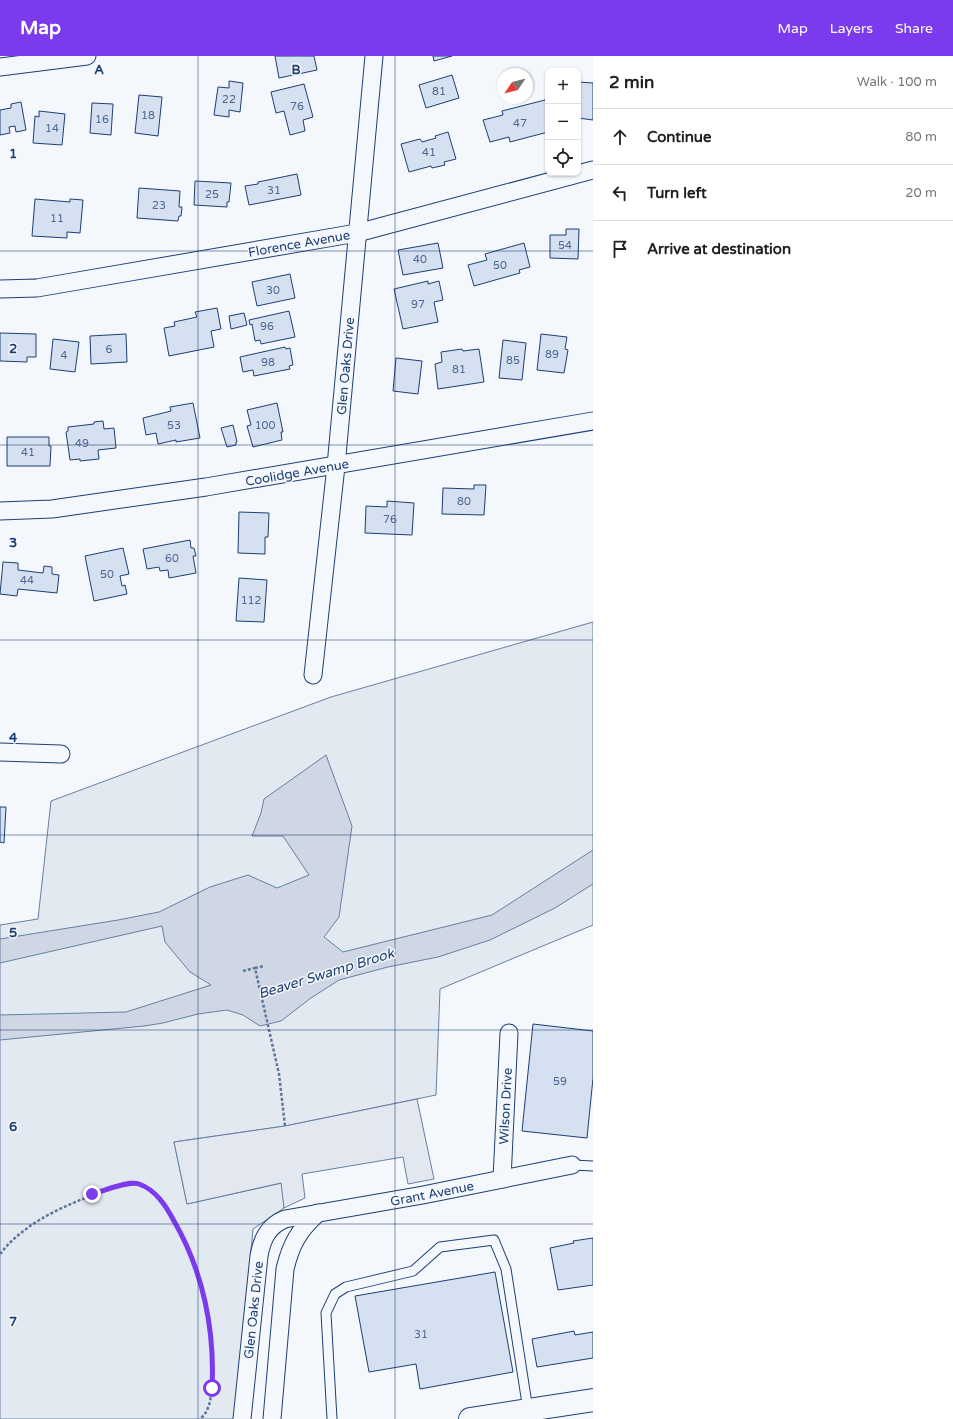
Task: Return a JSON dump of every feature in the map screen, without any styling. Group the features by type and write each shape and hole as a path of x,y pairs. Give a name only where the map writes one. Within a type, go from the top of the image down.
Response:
{"street":[{"path":"0,67 87,56"},
{"name":"Glen Oaks Drive","path":"313,675 336,466 374,56"},
{"name":"Florence Avenue","path":"0,289 37,288 358,233 593,170"},
{"name":"Coolidge Avenue","path":"0,511 52,510 206,487 593,421"},
{"path":"0,752 61,754"},
{"name":"Wilson Drive","path":"502,1179 509,1033"},
{"name":"Grant Avenue","path":"292,1218 423,1195 572,1165"},
{"path":"272,1419 285,1269 289,1252 296,1238 306,1225 318,1214"},
{"name":"Glen Oaks Drive","path":"242,1419 261,1245 266,1233 277,1222 292,1218"},
{"path":"470,1419 593,1400"}],"lane":[{"path":"572,1165 593,1166"},
{"path":"332,1419 326,1314 334,1294 346,1287 413,1271 440,1247 494,1240 506,1269 528,1410"}],"path":[{"path":"243,971 264,966"},
{"path":"255,968 279,1074 284,1126"},
{"path":"0,1254 17,1235 40,1220 82,1199 131,1182 138,1183 147,1188 159,1198 169,1211 179,1229 188,1248 203,1292 212,1344 213,1366 210,1404 204,1416 200,1419"}],"shaded area":[{"path":"593,622 593,925 440,989 436,1095 285,1126 174,1142 187,1204 282,1183 284,1208 253,1229 235,1419 0,1419 0,925 38,919 51,801 331,697"},
{"path":"417,1099 434,1179 408,1184 403,1157 302,1174 305,1198 284,1208 281,1183 187,1204 174,1142 285,1126"}],"water":[{"name":"Beaver Swamp Brook","path":"326,755 352,826 339,917 324,937 343,952 492,915 593,850 593,884 555,908 490,940 438,957 388,967 339,980 311,998 281,1021 260,1026 243,1015 227,1010 198,1014 144,1026 0,1040 0,1015 126,1012 211,985 190,972 165,942 162,926 0,963 0,939 159,912 210,887 248,875 277,888 309,875 283,836 252,836 261,813 264,799"}],"building":[{"path":"275,56 314,56 317,70 279,78"},
{"path":"433,56 452,56 434,61"},
{"path":"452,75 459,98 426,108 419,85"},
{"path":"229,81 243,83 240,112 229,110 229,117 214,115 218,87 229,88"},
{"path":"581,82 593,83 593,120 581,118"},
{"path":"304,84 313,117 303,120 305,131 290,135 284,111 276,113 271,92"},
{"path":"139,95 162,97 158,136 135,133"},
{"path":"545,100 545,133 510,142 509,137 490,142 483,120 503,115 502,111"},
{"path":"21,102 26,130 16,132 15,126 9,127 10,133 0,135 0,110 11,108 11,104"},
{"path":"92,103 113,104 111,135 90,133"},
{"path":"39,111 65,114 62,145 33,143 35,116 39,117"},
{"path":"448,132 456,159 444,162 445,165 432,168 431,166 409,172 401,144 420,139 422,142 436,138 435,136"},
{"path":"297,174 301,195 249,205 245,186"},
{"path":"195,181 231,183 227,207 194,205"},
{"path":"139,188 180,191 179,207 182,207 181,216 179,216 178,221 137,218"},
{"path":"35,199 70,202 70,199 83,200 80,233 67,232 67,238 32,236"},
{"path":"566,229 579,229 578,259 550,258 550,235 566,235"},
{"path":"438,243 443,268 403,275 398,250"},
{"path":"524,243 530,267 519,270 520,273 474,286 468,265 487,260 485,254"},
{"path":"290,274 295,298 257,306 252,282"},
{"path":"428,281 428,284 439,281 443,300 434,302 438,322 403,329 394,289"},
{"path":"217,308 221,329 211,331 214,347 169,356 164,328 175,326 174,322 197,317 195,312"},
{"path":"289,311 295,337 261,344 260,340 255,341 252,324 250,325 249,320"},
{"path":"244,313 247,325 231,329 229,316"},
{"path":"0,333 36,334 36,357 27,357 27,362 0,361"},
{"path":"126,334 127,362 91,364 90,336"},
{"path":"541,334 567,337 565,349 568,350 564,373 537,370"},
{"path":"53,339 79,342 75,372 50,369"},
{"path":"503,340 526,343 522,380 499,378"},
{"path":"285,347 286,349 290,348 293,365 289,366 290,369 254,376 253,370 243,372 240,357"},
{"path":"462,349 463,351 479,349 484,382 438,389 435,364 442,362 441,352"},
{"path":"396,358 422,361 418,394 393,391"},
{"path":"193,403 200,438 176,442 176,440 158,444 156,433 146,435 143,418 171,411 170,407"},
{"path":"277,403 283,432 281,432 282,440 253,447 247,426 251,425 247,410"},
{"path":"103,421 104,429 114,428 116,448 98,450 99,459 80,461 80,459 70,460 66,432 68,431 68,427 94,424 94,422"},
{"path":"233,425 237,442 236,445 227,447 221,428"},
{"path":"7,437 49,437 49,446 51,446 50,466 7,466"},
{"path":"474,485 486,485 484,515 442,514 443,488 474,489"},
{"path":"387,501 414,503 412,535 365,533 366,506 387,507"},
{"path":"239,512 269,513 268,537 265,537 265,554 238,553"},
{"path":"190,540 191,548 194,548 196,556 193,556 196,573 169,578 168,570 160,571 159,567 147,569 143,549"},
{"path":"123,548 129,574 120,576 122,586 125,585 127,594 94,601 85,556"},
{"path":"3,562 18,563 18,570 43,573 44,566 52,567 52,574 59,575 57,593 18,589 17,596 0,594"},
{"path":"239,578 267,580 264,622 236,621"},
{"path":"0,807 6,807 4,843 0,842"},
{"path":"533,1024 593,1031 593,1078 587,1138 522,1131"},
{"path":"593,1238 593,1285 558,1290 550,1248 574,1243 573,1241"},
{"path":"495,1272 513,1372 420,1389 416,1364 369,1372 355,1296"},
{"path":"574,1331 575,1335 593,1332 593,1358 537,1367 532,1339"}],"route":[{"path":"92,1194 131,1182 138,1183 159,1198 169,1211 188,1248 203,1292 212,1344 212,1388"}]}
